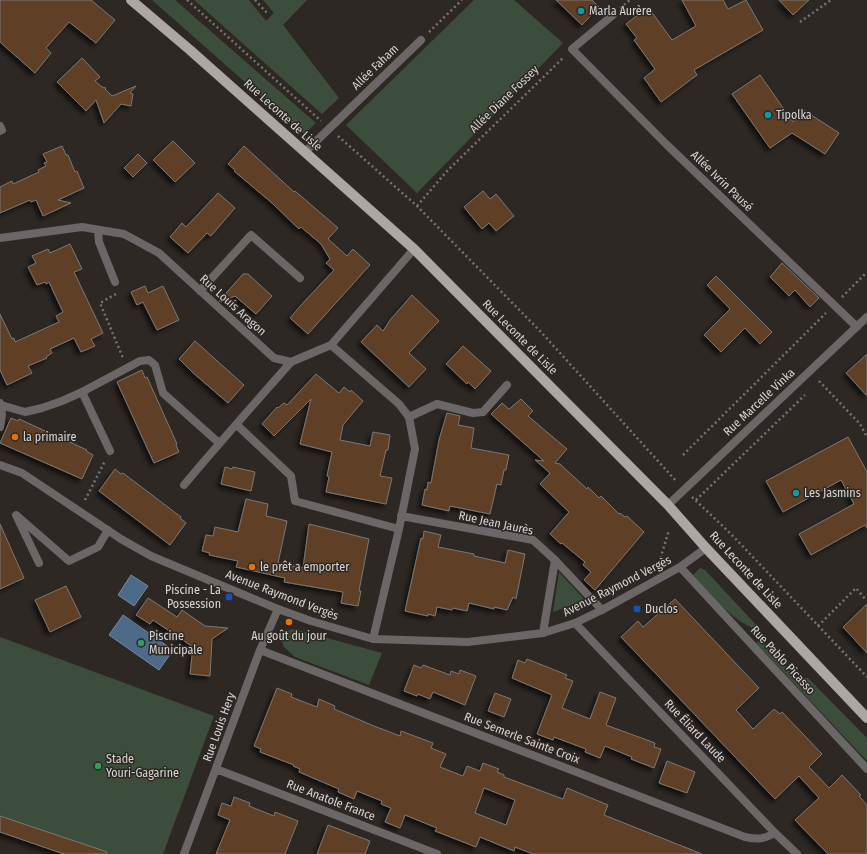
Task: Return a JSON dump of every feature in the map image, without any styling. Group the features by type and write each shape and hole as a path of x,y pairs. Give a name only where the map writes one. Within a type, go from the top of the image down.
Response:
{"main road":[{"name":"Rue Leconte de Lisle","path":"131,0 190,50 414,249 668,506 867,718"}],"street":[{"path":"572,49 613,15"},
{"name":"Allée Faham","path":"305,152 420,40"},
{"name":"Allée Ivrin Pausé","path":"572,49 667,145 857,326"},
{"path":"0,126 2,130 0,131"},
{"name":"Rue Louis Aragon","path":"0,238 82,227 124,234 159,253 274,358 291,362"},
{"path":"98,230 99,242 115,282"},
{"path":"200,291 251,235 300,278"},
{"path":"184,485 291,362 331,345 414,249"},
{"name":"Rue Marcelle Vinka","path":"668,506 684,489 867,317"},
{"path":"331,345 399,404 409,417 415,449 399,529 373,639"},
{"path":"0,427 2,415 0,404 25,412 62,401 140,362 149,360 155,365 163,393 219,443"},
{"path":"409,417 437,404 473,413 483,412 507,385"},
{"path":"82,392 110,451"},
{"path":"237,425 291,476 295,501 399,529"},
{"name":"Avenue Raymond Vergès","path":"0,465 22,473 121,539 151,556 278,609 312,621 373,639 468,642 543,633 575,623 602,610 680,567 706,548"},
{"path":"39,563 16,515 68,561 98,547 108,530"},
{"name":"Rue Jean Jaurès","path":"401,516 533,540 555,560 602,610"},
{"path":"543,633 555,560"},
{"name":"Rue Pablo Picasso","path":"680,567 867,769"},
{"name":"Rue Louis Hery","path":"184,854 260,650 278,609"},
{"name":"Rue Éliard Laude","path":"575,623 797,854"},
{"name":"Rue Semerle Sainte Croix","path":"260,650 745,837 764,839 776,833"},
{"name":"Rue Anatole France","path":"216,769 437,854"}],"path":[{"path":"187,0 417,206 541,332 684,489 731,534 867,677"},
{"path":"255,0 268,14"},
{"path":"420,40 462,0"},
{"path":"800,22 831,0"},
{"name":"Allée Diane Fossey","path":"417,206 447,171 572,49"},
{"path":"683,455 867,272"},
{"path":"115,282 119,292 100,303 128,368"},
{"path":"824,376 818,381 860,424 867,437"},
{"path":"696,500 808,392"},
{"path":"79,511 110,451"},
{"path":"659,563 669,530"},
{"path":"818,626 856,588 866,600"}],"green space":[{"path":"152,0 175,0 316,123 304,134"},
{"path":"194,0 249,0 266,21 274,13 263,0 307,0 283,25 339,98 322,114"},
{"path":"474,0 514,0 563,43 417,193 346,125"},
{"path":"700,568 705,570 759,628 757,630 738,620 707,591 693,575"},
{"path":"559,572 585,600 553,612"},
{"path":"294,629 382,653 369,685 295,657 284,647 281,639 286,631"},
{"name":"Stade Youri-Gagarine","path":"0,637 214,716 163,854 104,854 0,816"},
{"path":"761,640 800,682 804,678 808,678 867,738 867,761 756,643"}],"water":[{"path":"131,575 148,586 134,606 118,595"},
{"name":"Piscine Municipale","path":"123,615 173,650 159,670 109,635"}],"building":[{"path":"0,0 91,0 115,20 96,43 69,22 46,48 51,53 35,73 0,42"},
{"name":"Marla Aurère","path":"556,0 592,0 599,7 582,25"},
{"path":"682,0 723,0 728,9 746,0 763,30 694,70 697,75 661,102 644,78 655,69 634,40 637,38 626,24 648,7 672,40 696,26"},
{"path":"779,0 809,0 793,15"},
{"path":"82,58 100,77 95,81 102,87 106,88 105,89 112,96 136,86 130,93 133,94 131,106 121,104 104,123 96,100 86,111 57,82"},
{"name":"Tipolka","path":"760,75 793,122 802,109 839,133 825,154 792,133 770,148 732,94"},
{"path":"173,141 195,163 175,182 153,160"},
{"path":"62,146 66,155 68,155 75,172 77,171 84,188 58,200 71,203 43,216 36,200 31,202 30,200 0,213 0,187 12,181 13,184 39,172 38,170 46,166 44,163 47,162 43,154"},
{"path":"244,146 294,192 295,191 338,228 328,239 347,256 353,249 370,265 308,334 290,318 334,270 326,263 330,259 321,244 301,227 299,229 228,164"},
{"path":"138,154 147,163 133,177 124,168"},
{"path":"483,191 490,199 496,194 514,216 496,231 489,223 482,229 464,207"},
{"path":"218,193 235,208 211,236 207,233 188,253 170,237 182,223 186,227"},
{"path":"70,244 82,269 74,272 103,333 91,339 95,346 81,352 74,338 50,349 52,353 46,357 47,358 28,366 32,373 7,385 0,370 0,314 12,339 14,338 15,342 59,322 56,316 63,312 49,282 46,284 45,282 37,285 28,267 36,263 32,256 48,249 50,253"},
{"path":"782,263 819,298 810,307 795,290 789,296 770,277"},
{"path":"243,274 248,274 272,296 256,314 235,296 221,302 219,301"},
{"path":"716,276 772,332 760,344 745,328 721,352 704,335 730,309 707,285"},
{"path":"145,286 148,293 163,286 179,320 157,330 143,302 137,305 131,292"},
{"path":"412,295 439,321 409,353 426,369 409,387 361,342 377,325 383,331 390,320"},
{"path":"195,341 244,385 228,403 179,359"},
{"path":"463,346 491,371 475,389 468,382 467,384 446,364"},
{"path":"867,354 867,396 846,373"},
{"path":"142,370 145,378 147,377 177,444 176,445 179,452 154,463 117,382"},
{"path":"316,374 339,393 344,387 350,392 351,390 363,401 343,425 340,440 370,446 373,432 390,435 388,450 386,450 380,476 392,478 386,504 326,492 329,477 327,476 332,452 300,444 311,399 274,436 262,424 277,407 278,408 284,403 287,405"},
{"path":"521,399 533,411 528,416 567,449 555,463 560,464 587,489 588,487 599,498 601,496 619,514 620,513 625,517 627,516 644,532 595,590 584,580 591,572 583,565 585,562 550,534 569,512 540,484 550,473 535,460 544,461 491,414 502,403 509,409"},
{"path":"447,413 460,416 458,425 474,428 471,448 509,455 501,485 497,484 490,514 450,506 449,511 422,505 425,489 427,490 428,482 431,483 439,440"},
{"path":"11,418 18,421 19,419 87,450 86,451 93,455 82,479 0,443"},
{"name":"Les Jasmins","path":"848,437 867,472 867,528 865,525 811,555 799,534 854,504 841,480 783,512 766,481"},
{"path":"225,467 232,469 233,467 255,472 251,491 221,484"},
{"path":"115,469 121,474 123,473 181,517 180,518 186,523 170,545 99,491"},
{"path":"246,499 268,504 266,516 287,521 278,563 303,568 309,524 369,539 359,591 361,591 358,606 341,603 343,592 284,582 285,578 236,567 238,561 209,555 210,553 202,551 206,535 213,536 215,527 238,532"},
{"path":"0,524 24,578 0,589"},
{"path":"424,531 441,535 438,547 474,554 474,556 505,563 508,550 525,554 516,599 513,597 507,610 494,607 494,609 469,603 467,611 437,607 435,616 405,611 421,538 423,539"},
{"path":"66,586 81,617 50,632 35,600"},
{"path":"148,598 177,617 182,610 205,626 228,628 212,639 210,676 190,674 193,647 153,620 150,624 136,615"},
{"path":"675,599 759,688 736,710 753,729 774,709 780,714 782,712 822,754 809,767 829,788 842,775 861,795 859,796 867,805 867,854 828,854 795,820 819,798 799,776 775,799 621,637 638,621 643,627"},
{"path":"867,604 867,653 843,627"},
{"path":"527,659 567,675 565,678 573,681 562,708 590,719 600,692 616,698 606,725 655,743 654,747 661,749 654,768 631,759 632,757 605,746 600,758 585,752 586,749 554,737 553,740 537,734 552,695 512,678 518,660 525,663"},
{"path":"414,665 421,668 423,665 450,675 451,671 459,674 460,670 476,676 465,705 433,692 430,699 418,694 417,696 404,691"},
{"path":"277,688 292,694 291,697 317,707 319,699 335,706 334,709 374,726 400,736 401,731 433,743 431,748 446,754 440,767 463,776 467,766 480,771 483,763 499,769 497,772 504,775 504,777 563,799 567,788 608,805 604,815 702,854 533,854 515,847 514,851 480,837 476,847 435,831 437,828 405,815 400,828 385,822 391,808 381,804 382,801 357,791 354,799 338,792 339,789 299,772 300,769 293,766 294,765 260,752 261,749 254,746","holes":["484,788 515,800 506,825 475,813"]},
{"path":"495,693 511,699 504,717 488,711"},
{"path":"667,761 695,772 687,793 659,783"},
{"path":"234,797 250,803 249,806 274,816 275,812 298,821 285,854 216,854 230,820 218,815 222,803 231,806"},
{"path":"0,816 107,852 106,854 64,854 0,832"},
{"path":"328,825 370,841 365,854 317,854"}],"place":[{"name":"Marla Aurère","path":"581,11"},
{"name":"Tipolka","path":"768,115"},
{"name":"la primaire","path":"15,437"},
{"name":"Les Jasmins","path":"796,493"},
{"name":"le prêt a emporter","path":"252,567"},
{"name":"Piscine - La Possession","path":"229,597"},
{"name":"Duclos","path":"637,609"},
{"name":"Au goût du jour","path":"289,622"},
{"name":"Piscine Municipale","path":"141,643"},
{"name":"Stade Youri-Gagarine","path":"98,766"}]}
